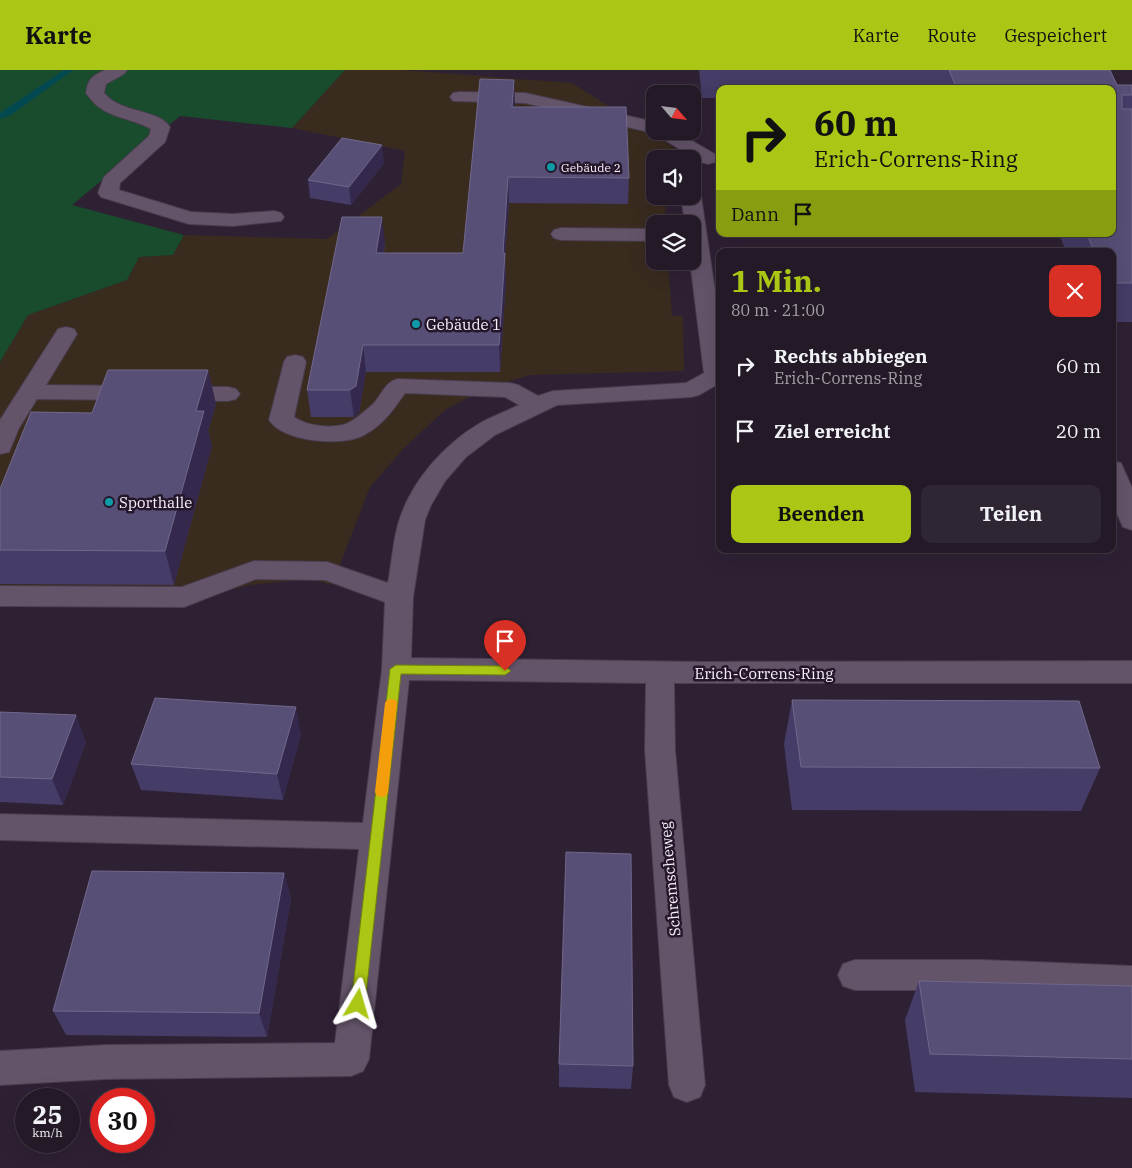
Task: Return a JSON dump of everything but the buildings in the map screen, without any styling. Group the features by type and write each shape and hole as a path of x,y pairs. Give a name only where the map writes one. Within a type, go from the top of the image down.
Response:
{"street":[{"path":"118,70 97,82 95,93 101,102 118,113 152,121 161,127 158,138 111,181 108,193 189,218 233,220 274,217"},
{"path":"459,97 525,98 646,126"},
{"path":"681,140 714,155 701,167"},
{"path":"561,234 646,235"},
{"path":"0,1068 106,1062 351,1059 396,669 399,597 412,520 418,505 435,476 456,451 486,430 553,398 690,390 716,376 700,270"},
{"path":"0,446 7,428 66,334"},
{"path":"295,362 281,420 296,429 330,434 355,430 381,410 398,386 510,390 536,406"},
{"path":"30,392 228,394"},
{"path":"1116,479 1132,521"},
{"path":"0,596 184,597 254,570 327,571 399,597"},
{"name":"Erich-Correns-Ring","path":"396,669 660,672 1132,672"},
{"name":"Schremscheweg","path":"660,672 659,734 687,1085"},
{"path":"0,826 376,836"},
{"path":"855,975 983,975 1132,981"}],"shaded area":[{"path":"345,70 401,70 572,83 646,130 646,140 662,140 678,150 646,150 646,205 665,205 666,215 646,215 646,270 669,270 672,316 683,316 684,371 530,375 486,388 445,410 404,448 370,487 332,585 310,579 250,585 167,605 0,602 0,362 28,315 127,280 139,257 173,255 184,235 327,239 401,184 405,151 292,128"}],"green space":[{"path":"0,70 345,70 292,128 180,116 72,205 184,235 173,255 139,257 127,280 28,315 0,362"}],"waterway":[{"path":"0,116 8,113 69,70"}],"slow traffic":[{"path":"382,792 391,703"}],"place":[{"name":"Gebäude 2","path":"551,167"},
{"name":"Gebäude 1","path":"416,324"},
{"name":"Sporthalle","path":"109,502"}],"route":[{"path":"358,1004 396,669 505,671"}]}
